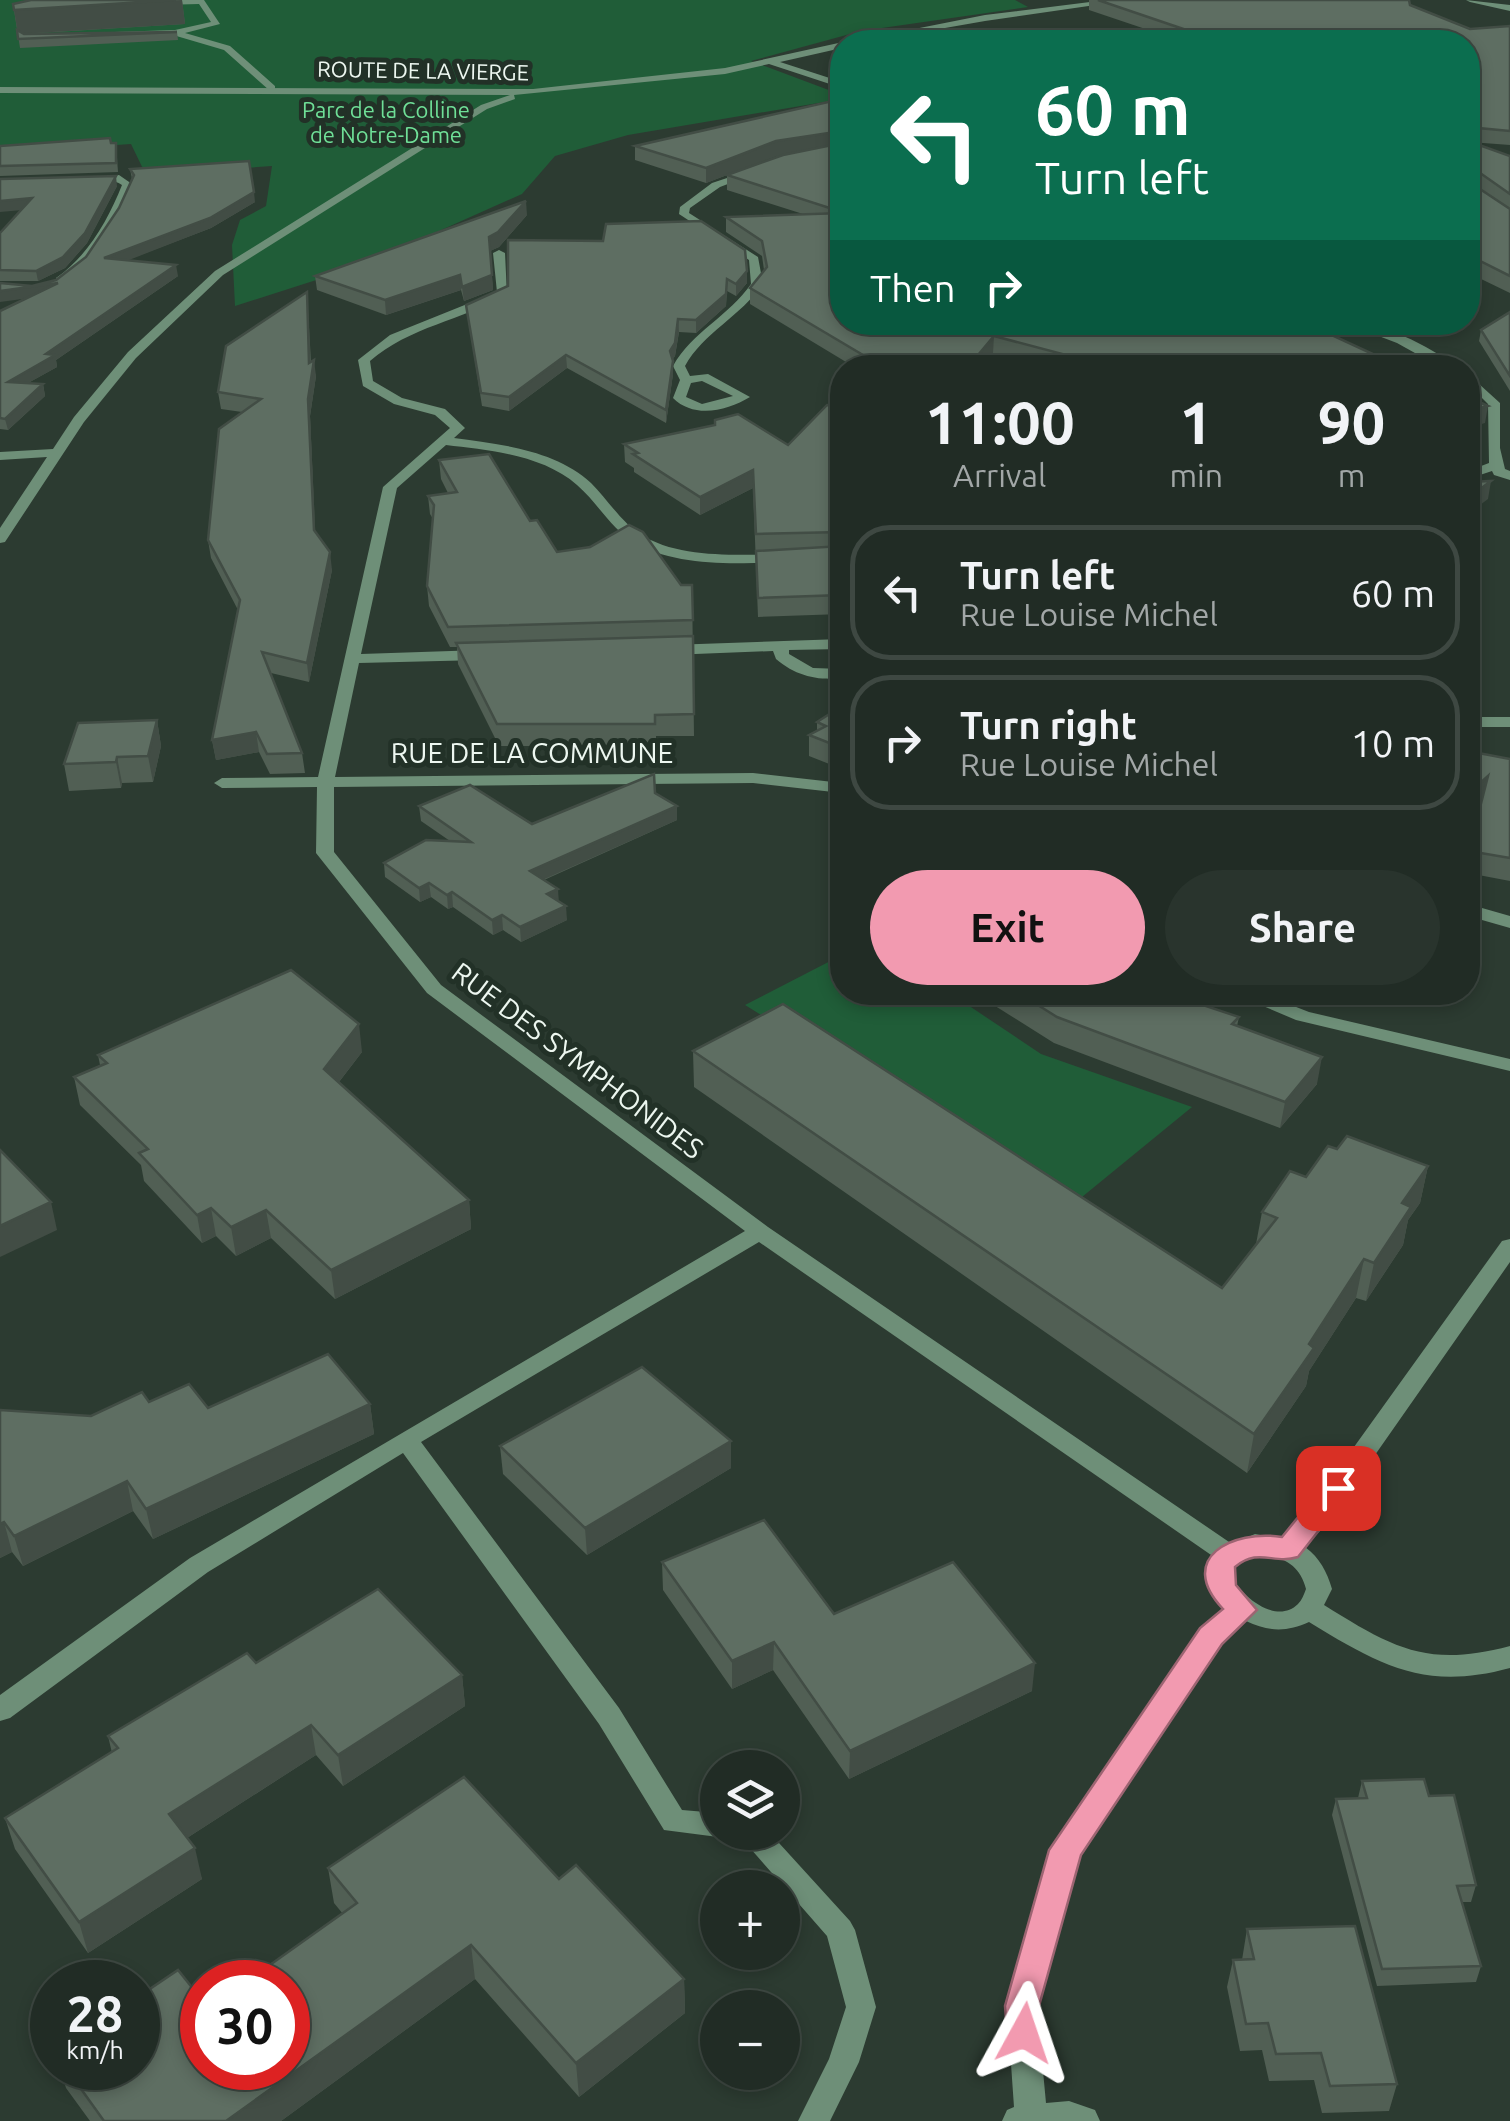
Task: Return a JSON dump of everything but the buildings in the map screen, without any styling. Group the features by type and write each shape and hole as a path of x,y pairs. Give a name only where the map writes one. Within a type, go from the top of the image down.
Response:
{"street":[{"path":"920,30 1126,0"},
{"path":"1470,0 1510,8"},
{"path":"44,35 174,32 216,24 201,2 164,3"},
{"path":"174,32 227,48 272,88"},
{"name":"ROUTE DE LA VIERGE","path":"0,90 153,92 272,88 533,92 675,78 830,48"},
{"path":"770,61 830,81"},
{"path":"0,539 55,453 132,355 219,273 484,106 533,92"},
{"path":"686,380 679,366 686,348 724,324 757,284 754,260 740,247 694,223 684,214 685,207 716,185 762,170"},
{"path":"52,291 90,251 111,220 127,184 119,178 80,178"},
{"path":"444,440 458,428 440,412 398,401 367,383 364,360 379,344 486,304 503,292 499,253"},
{"path":"1386,335 1428,355"},
{"path":"1480,390 1494,403 1495,465 1499,472 1510,476"},
{"path":"444,440 554,466 582,482 614,524 650,544 707,556 797,559"},
{"name":"RUE DES SYMPHONIDES","path":"444,440 390,486 326,780 325,853 434,990 760,1232 1213,1540 1228,1555"},
{"path":"0,456 55,453"},
{"path":"1480,471 1495,465"},
{"path":"644,651 830,645"},
{"path":"781,647 782,656 799,672 830,675"},
{"path":"351,659 508,654"},
{"path":"1480,722 1510,722"},
{"name":"RUE DE LA COMMUNE","path":"222,783 753,778 830,787"},
{"path":"1480,913 1510,922"},
{"path":"1274,1005 1303,1016 1510,1065"},
{"path":"0,1710 199,1564 760,1232"},
{"path":"1288,1550 1316,1518 1510,1246"},
{"path":"406,1440 609,1716 674,1821 700,1823"},
{"path":"1255,1544 1288,1550 1301,1557 1317,1578 1316,1600 1310,1609 1298,1616 1270,1620 1242,1610 1229,1600 1218,1576 1228,1555 1255,1544"},
{"path":"1310,1609 1412,1666 1479,1668 1510,1657"},
{"path":"1084,2121 1068,2116 1024,2119 1022,2006 1066,1850 1211,1636 1242,1610"},
{"path":"767,1850 840,1930 861,2008 843,2062 814,2121"}],"green space":[{"name":"Parc de la Colline de Notre-Dame","path":"0,0 1015,0 1028,7 868,30 830,30 830,39 751,61 830,91 830,101 628,135 555,156 522,194 363,265 235,306 232,245 240,220 266,206 272,166 146,175 131,144 0,153"},
{"path":"830,961 830,1005 968,1005 1041,1054 1192,1107 1071,1206 745,1005"}],"route":[{"path":"1024,2033 1022,2006 1066,1850 1211,1636 1242,1610 1222,1589 1220,1565 1228,1555 1255,1544 1272,1544 1288,1550 1338,1488"}]}
